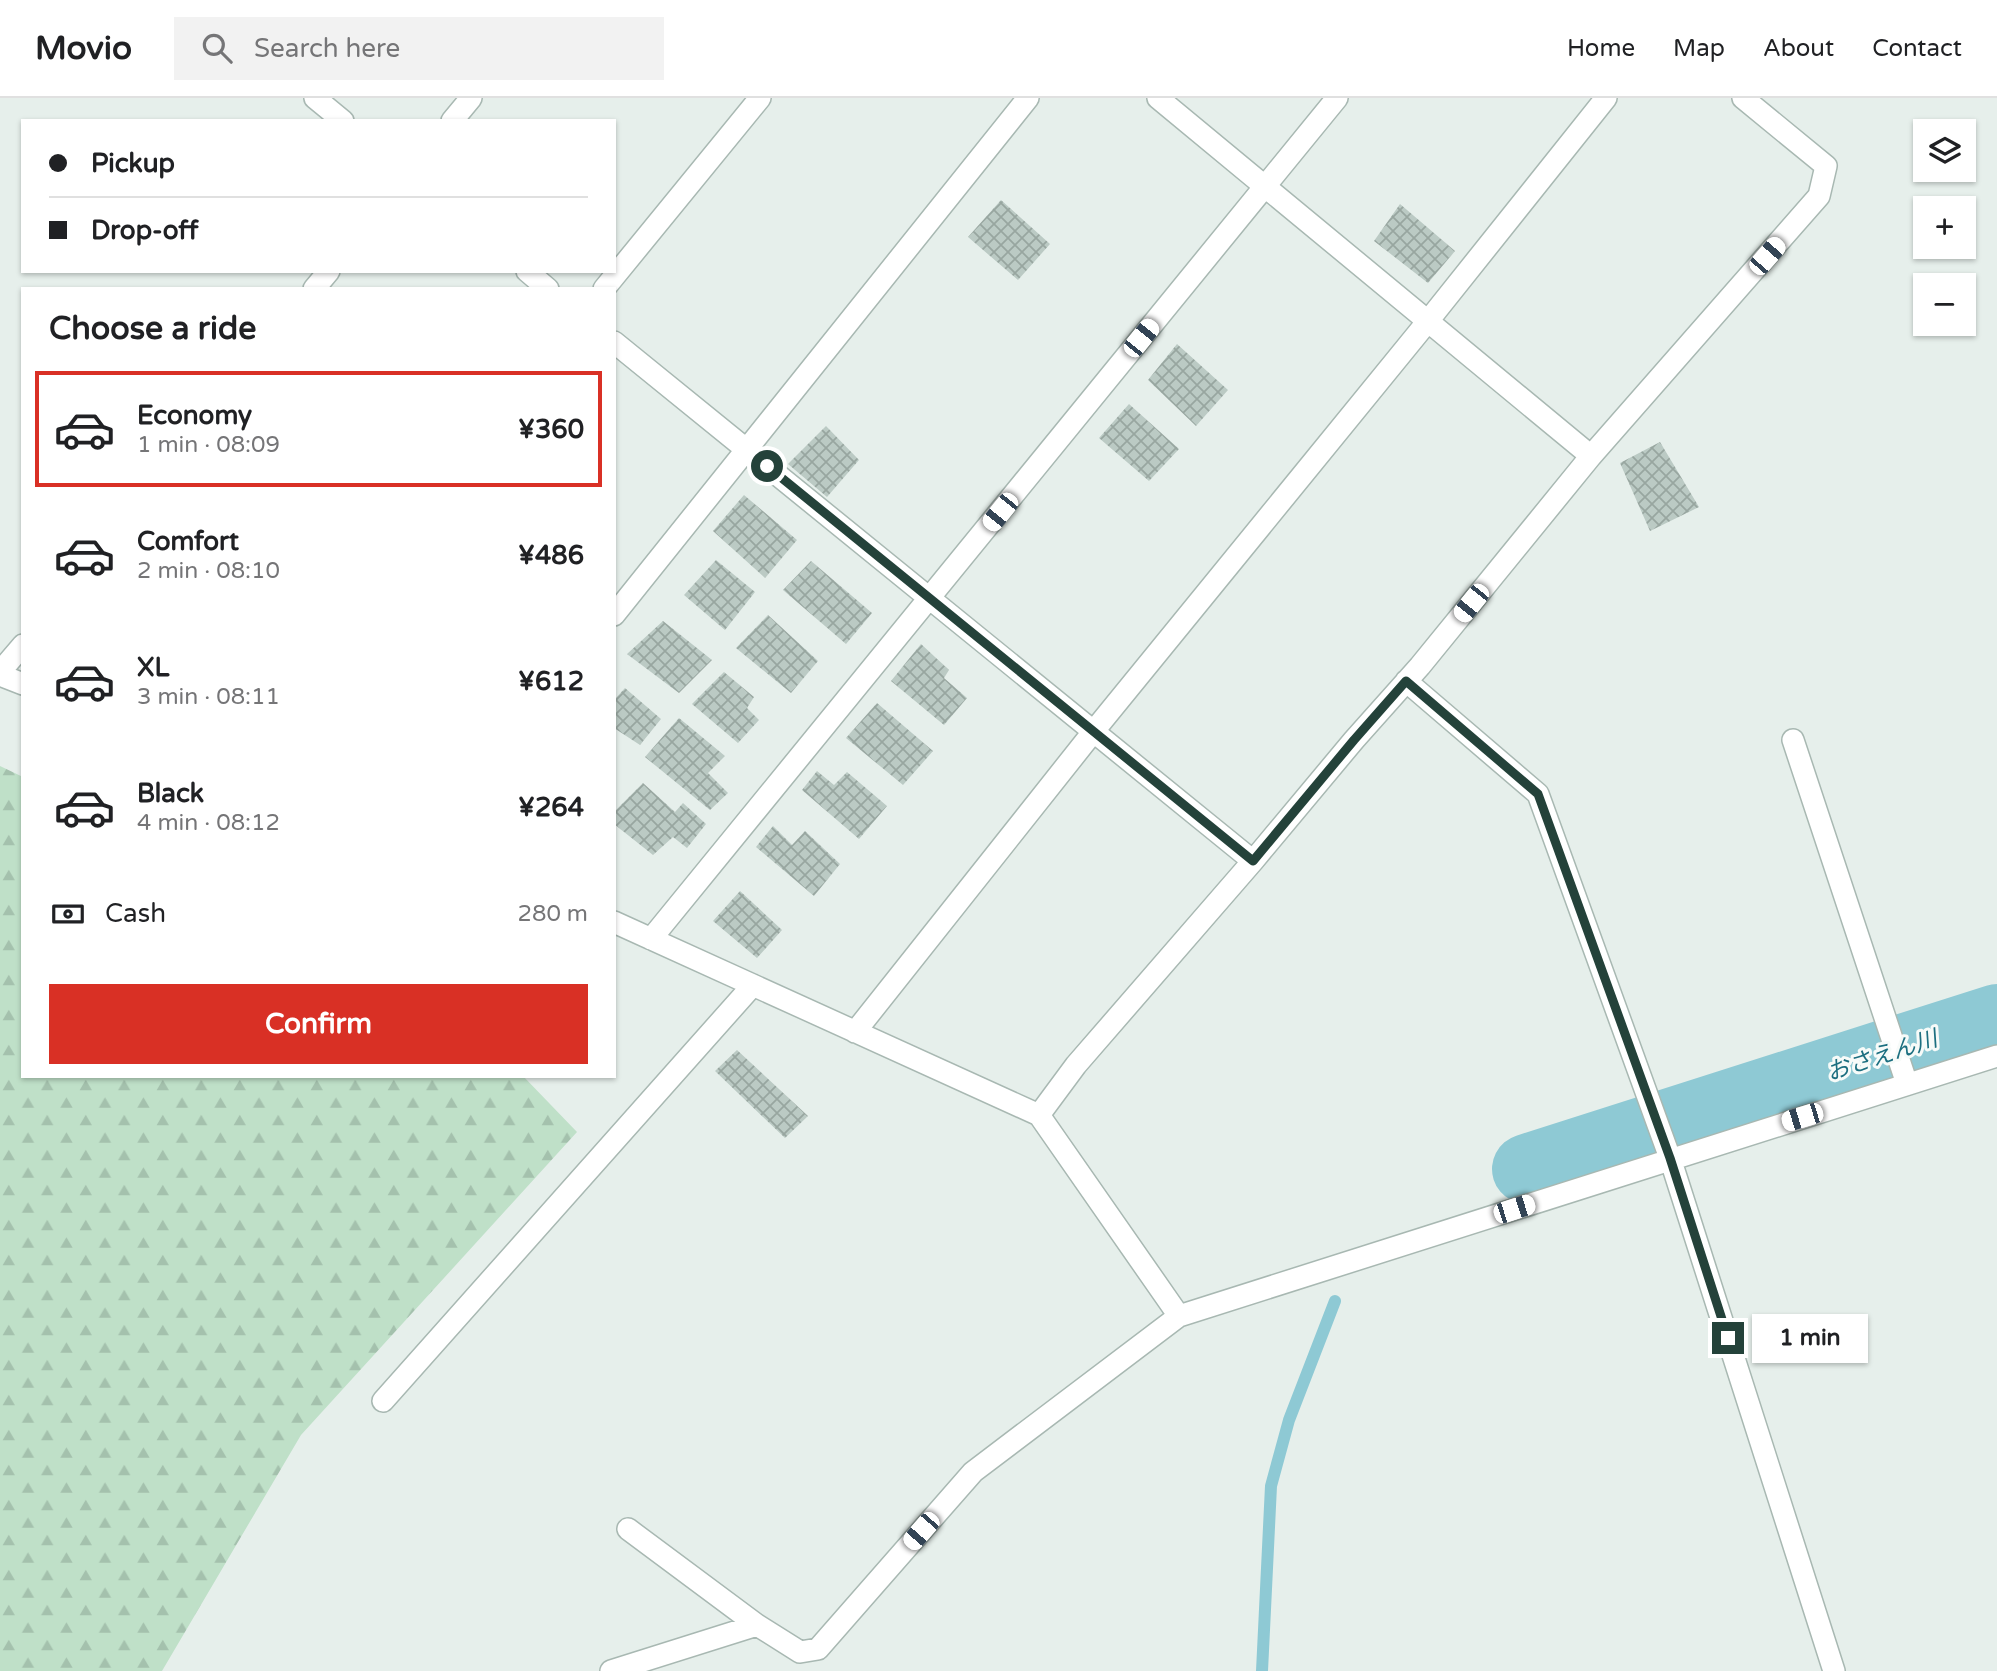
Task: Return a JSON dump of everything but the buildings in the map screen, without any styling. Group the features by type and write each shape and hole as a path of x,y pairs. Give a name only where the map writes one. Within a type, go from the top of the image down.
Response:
{"street":[{"path":"316,98 341,119"},
{"path":"454,119 471,98"},
{"path":"606,287 760,98"},
{"path":"616,613 1028,98"},
{"path":"1158,98 1591,457"},
{"path":"651,939 1338,98"},
{"path":"855,1032 1093,732 1606,98"},
{"path":"1039,1115 1076,1065 1406,681 1591,457 1819,196 1826,166 1743,98"},
{"path":"316,287 327,273"},
{"path":"529,273 546,287"},
{"path":"616,344 1253,861"},
{"path":"21,648 0,674 21,683"},
{"path":"1406,681 1538,794 1670,1158 1834,1671"},
{"path":"1793,740 1907,1084"},
{"path":"616,923 1039,1115 1178,1316"},
{"path":"383,1401 753,985"},
{"path":"628,1529 757,1625 800,1652 818,1649 973,1472 1178,1316 1997,1056"},
{"path":"611,1671 757,1625"}],"green space":[{"path":"0,766 21,776 21,1078 525,1078 577,1132 301,1435 162,1671 0,1671"}],"waterway":[{"name":"おさえん川","path":"1527,1169 1997,1019"},
{"path":"1262,1671 1271,1486 1289,1420 1335,1301"}],"route":[{"path":"767,466 1253,861 1406,681 1538,794 1670,1158 1728,1338"}]}
